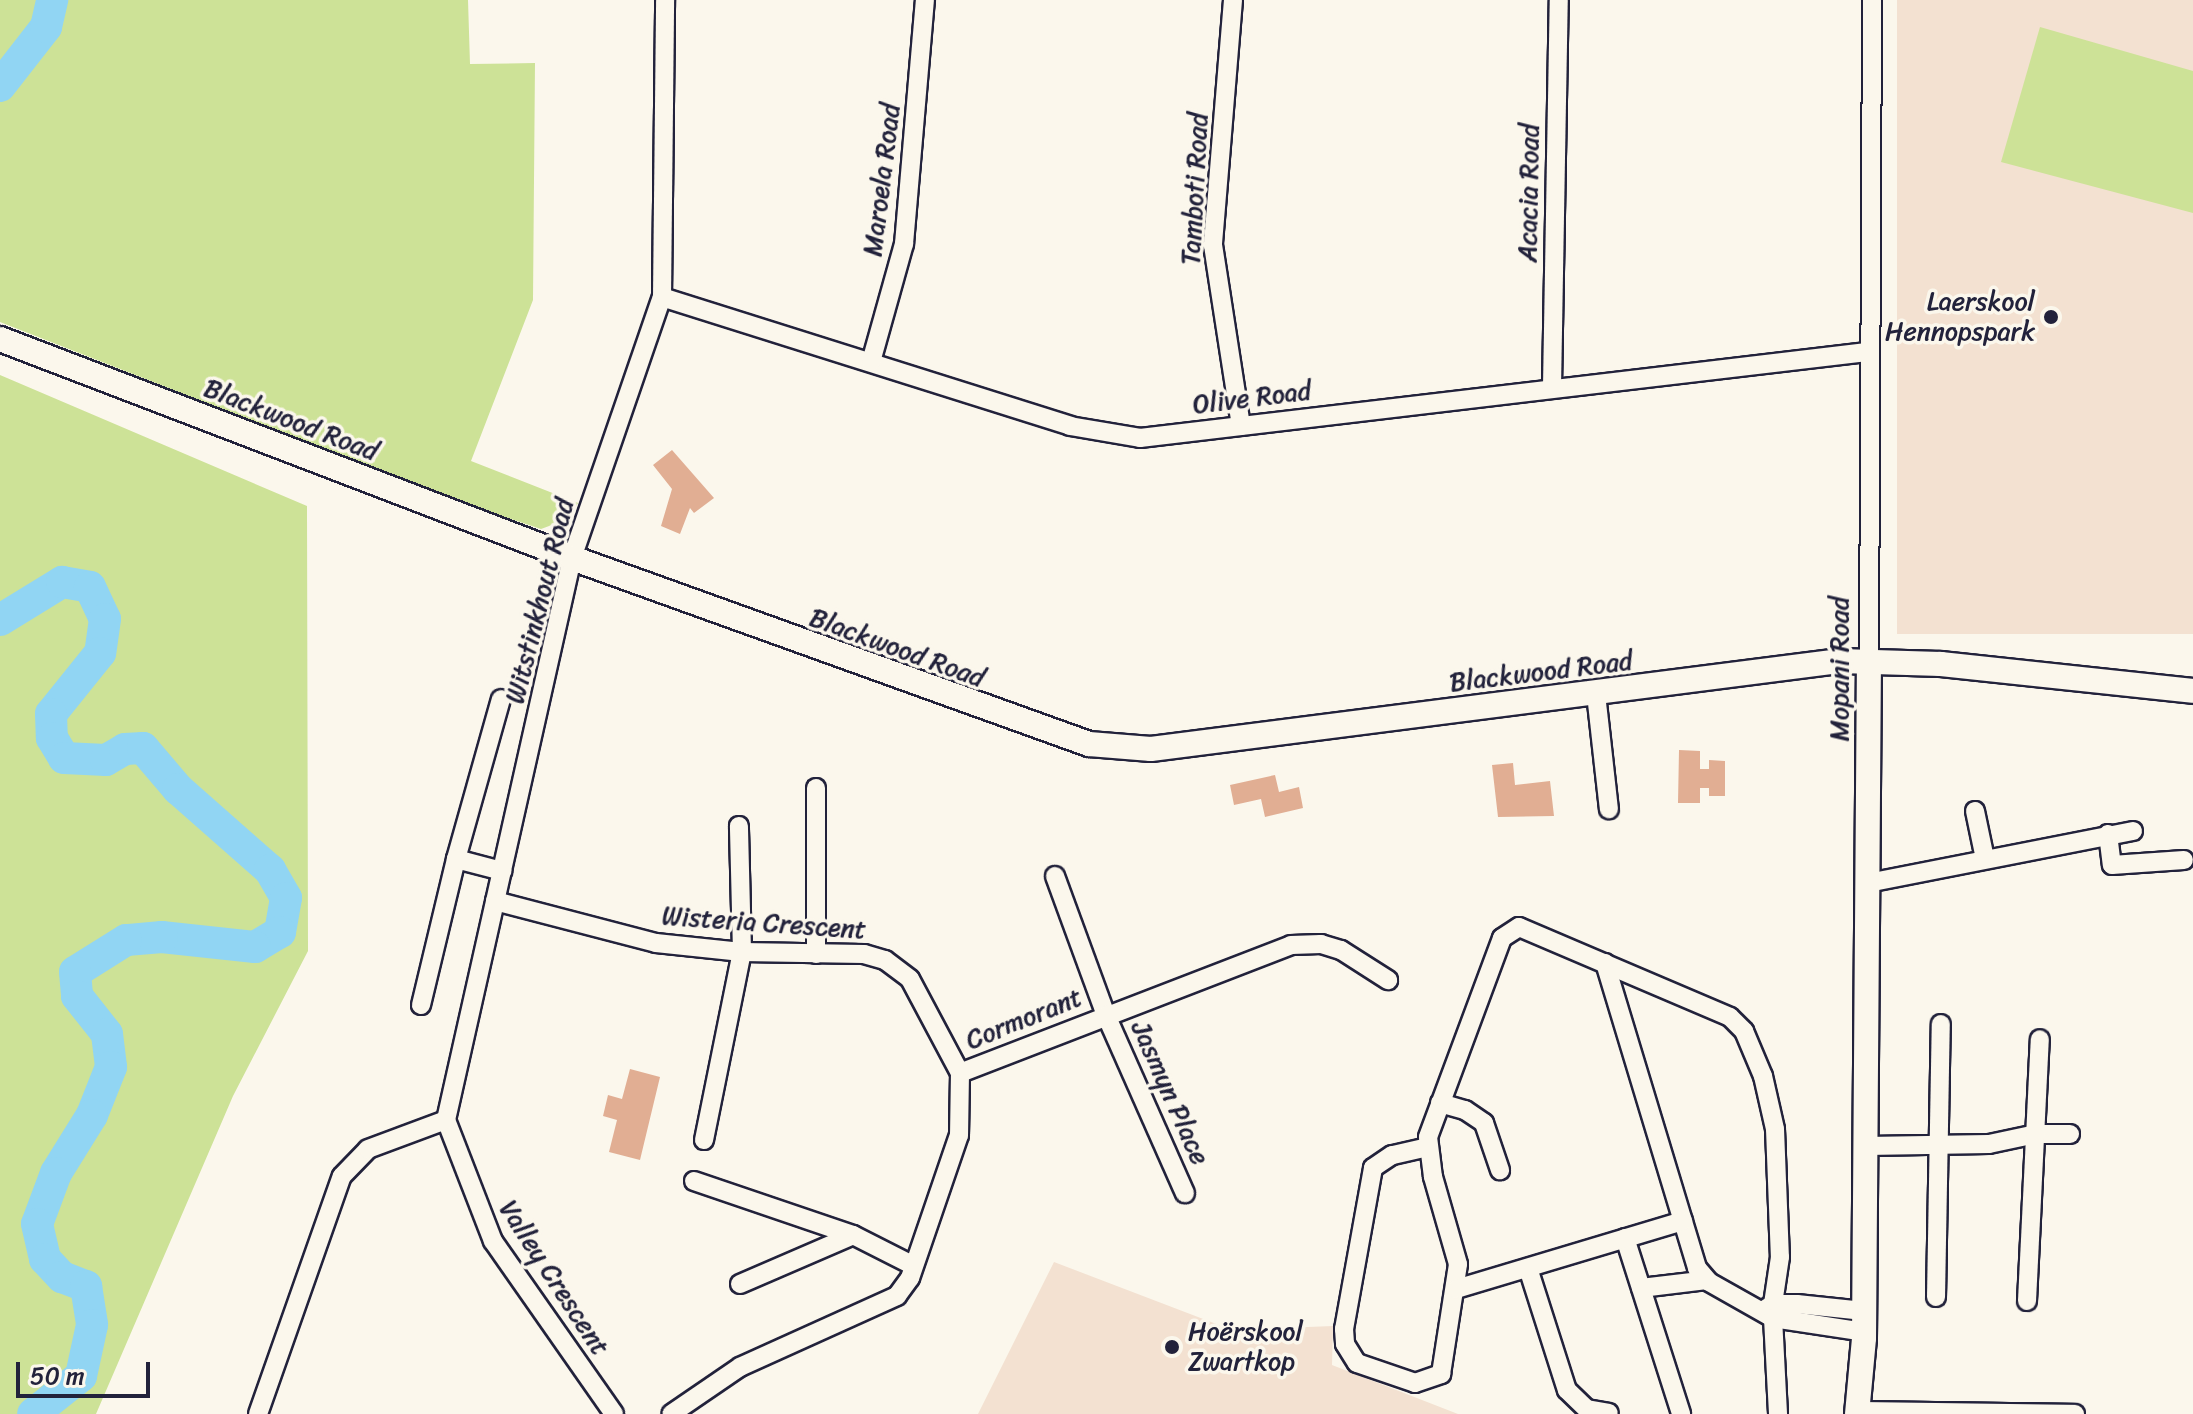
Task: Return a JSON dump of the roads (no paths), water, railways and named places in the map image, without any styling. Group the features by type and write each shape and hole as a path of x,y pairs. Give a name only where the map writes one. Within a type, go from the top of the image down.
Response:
{"street":[{"name":"Witstinkhout Road","path":"446,1120 572,558 662,297 665,0"},
{"name":"Maroela Road","path":"871,362 904,244 925,0"},
{"name":"Tamboti Road","path":"1233,0 1213,245 1241,426"},
{"name":"Acacia Road","path":"1552,387 1559,0"},
{"name":"Mopani Road","path":"1866,1413 1867,352 1872,0"},
{"name":"Olive Road","path":"662,297 1112,435 1140,438 1867,352"},
{"name":"Blackwood Road","path":"0,339 572,558 1016,721 1110,747 1151,749 1819,665 2193,691"},
{"name":"Blackwood Road","path":"1869,667 2193,706"},
{"path":"1596,694 1609,809"},
{"path":"421,1005 456,859 501,699"},
{"path":"816,788 816,954"},
{"path":"1975,811 1985,859"},
{"path":"704,1140 742,952 739,826"},
{"path":"1868,883 2133,831"},
{"path":"2108,834 2112,865 2184,860"},
{"path":"456,859 502,871"},
{"name":"Jasmyn Place","path":"1055,876 1106,1015 1185,1193"},
{"name":"Wisteria Crescent","path":"495,901 656,943 742,952 872,956 902,970 960,1073"},
{"path":"1428,1147 1392,1155 1373,1168 1344,1329 1350,1355 1396,1379 1431,1380 1443,1366 1458,1264 1428,1147 1440,1103 1491,959 1511,929 1519,927 1730,1017 1744,1031 1763,1076 1775,1129 1780,1257 1770,1311 1778,1414"},
{"name":"Cormorant","path":"960,1073 1291,945 1321,944 1341,950 1388,980"},
{"path":"1605,963 1689,1248 1707,1280"},
{"path":"1936,1297 1941,1024"},
{"path":"2027,1301 2040,1039"},
{"path":"671,1414 740,1367 897,1296 914,1266 959,1135 960,1073"},
{"path":"1440,1103 1465,1110 1484,1123 1500,1170"},
{"path":"258,1414 342,1176 368,1149 446,1120"},
{"name":"Valley Crescent","path":"446,1120 493,1241 614,1414"},
{"path":"1866,1146 1989,1144 2036,1134 2070,1134"},
{"path":"694,1181 853,1235 914,1266"},
{"path":"1456,1289 1683,1221"},
{"path":"740,1284 853,1235"},
{"path":"1625,1238 1681,1414"},
{"path":"1528,1268 1567,1390 1587,1409 1609,1413"},
{"path":"1641,1288 1707,1280 1770,1311 1864,1327"},
{"path":"1866,1413 2075,1414"}],"waterway":[{"path":"0,86 46,27 52,0"},
{"path":"0,620 62,582 90,587 105,619 100,653 51,714 52,738 64,758 106,760 125,749 143,748 178,789 270,870 286,898 280,932 255,947 162,937 126,940 75,972 77,996 107,1034 111,1067 92,1115 56,1173 37,1224 45,1259 62,1277 86,1286 92,1325 81,1376 33,1414"}],"place":[{"name":"Laerskool Hennopspark","path":"2051,317"},
{"name":"Hoërskool Zwartkop","path":"1172,1347"}]}
